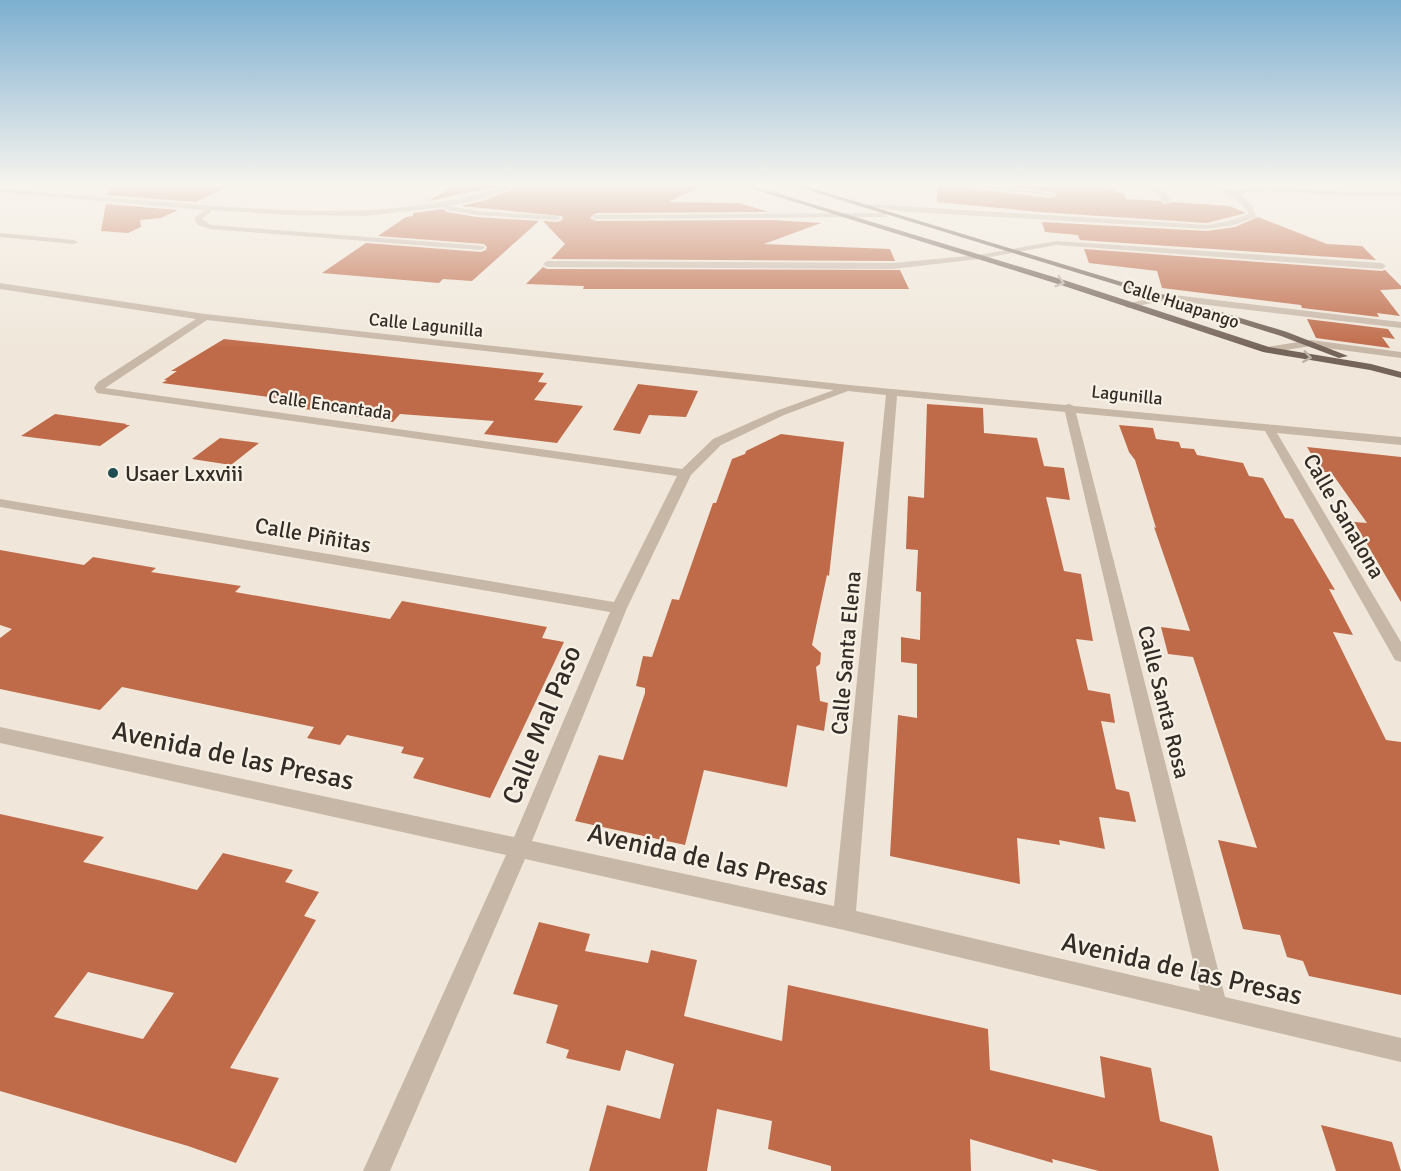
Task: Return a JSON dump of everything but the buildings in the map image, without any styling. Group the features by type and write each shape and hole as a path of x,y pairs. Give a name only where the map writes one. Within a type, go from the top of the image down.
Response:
{"main road":[{"name":"Calle Huapango","path":"922,240 1267,350 1371,367 1401,375"},
{"name":"Calle Huapango","path":"978,240 1311,343 1371,367"}],"street":[{"path":"49,240 74,242"},
{"path":"373,240 481,248"},
{"path":"547,264 892,266 979,257 1044,244 1068,243 1382,267"},
{"name":"Calle Lagunilla","path":"0,286 205,317 849,388"},
{"path":"1128,305 1166,297 1401,325"},
{"name":"Calle Encantada","path":"205,317 102,384 99,388 101,391 685,473"},
{"path":"1267,350 1311,343 1401,355"},
{"name":"Lagunilla","path":"849,388 1069,407 1401,441"},
{"name":"Calle Mal Paso","path":"376,1171 520,847 619,608 685,473 717,442 780,413 849,388"},
{"name":"Calle Santa Elena","path":"844,919 892,391"},
{"name":"Calle Santa Rosa","path":"1069,407 1216,1007"},
{"name":"Calle Sanalona","path":"1268,428 1401,656"},
{"name":"Calle Piñitas","path":"0,503 619,608"},
{"name":"Avenida de las Presas","path":"0,735 844,919 1401,1050"}],"place":[{"name":"Usaer Lxxviii","path":"113,473"}]}
